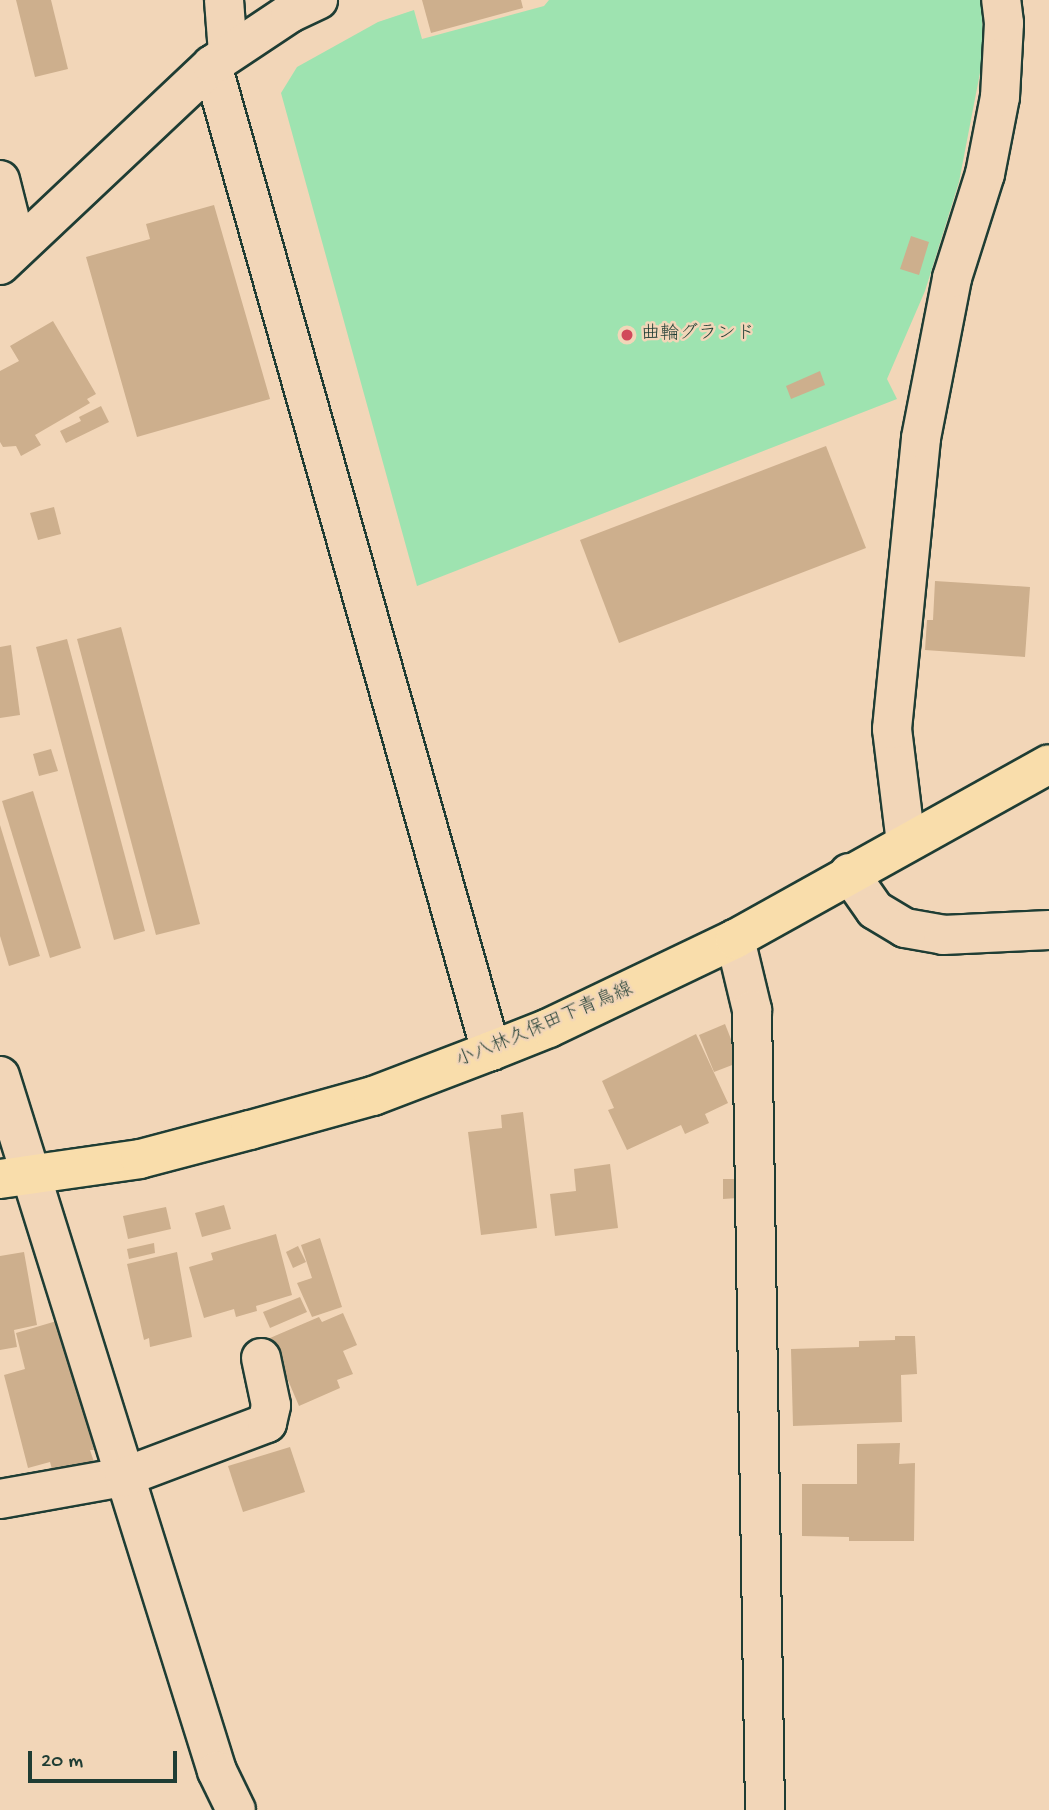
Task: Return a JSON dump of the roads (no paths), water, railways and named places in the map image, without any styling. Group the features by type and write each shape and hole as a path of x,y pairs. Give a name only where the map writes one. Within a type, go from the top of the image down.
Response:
{"main road":[{"name":"小八林久保田下青鳥線","path":"15,1177 140,1159 250,1130 373,1096 491,1051 549,1027 735,939 849,873 1049,764"}],"street":[{"path":"224,0 220,59 491,1051"},
{"path":"906,843 892,729 921,438 952,278 985,174 1000,97 1004,23 1001,0"},
{"path":"9,256 220,59 301,4"},
{"path":"0,180 9,256"},
{"path":"849,873 875,910 905,928 943,935 1049,930"},
{"path":"735,939 752,1010 765,1810"},
{"path":"0,1076 15,1177 124,1477 217,1771 236,1810"},
{"path":"0,1499 124,1477 267,1423 271,1405 261,1358"}],"place":[{"name":"曲輪グランド","path":"627,335"}]}
